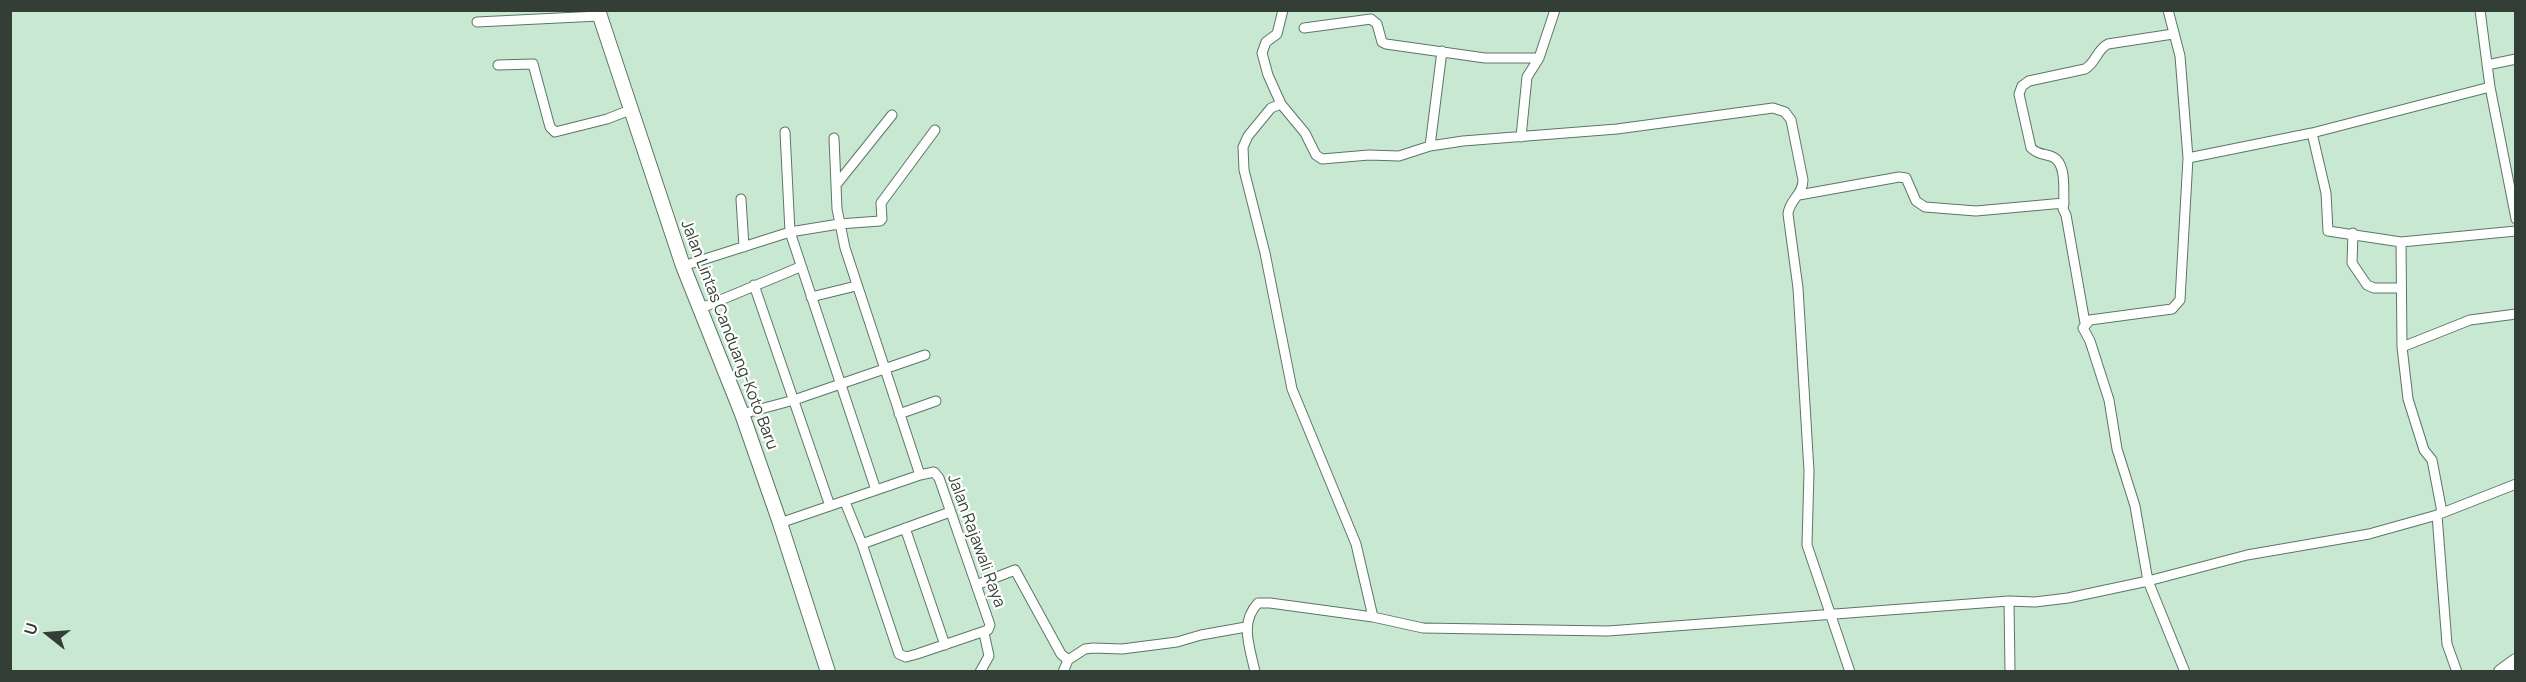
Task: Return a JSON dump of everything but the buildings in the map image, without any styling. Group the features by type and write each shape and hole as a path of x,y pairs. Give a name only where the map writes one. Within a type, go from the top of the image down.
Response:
{"main road":[{"name":"Jalan Lintas Canduang-Koto Baru","path":"598,13 683,266 742,414 828,672"},
{"path":"2501,672 2516,661"}],"street":[{"path":"496,10 501,21"},
{"path":"1283,10 1277,34 1266,42 1262,53 1281,104 1305,133 1316,155 1322,159 1369,154 1399,156 1430,146 1617,129 1773,108 1785,112 1791,120 1803,180 1803,189 1789,205 1788,214 1798,288 1809,471 1807,545 1850,672"},
{"path":"1521,137 1527,77 1539,58 1555,10"},
{"path":"2085,323 2101,318 2172,309 2178,306 2181,290 2188,158 2183,78 2180,56 2168,10"},
{"path":"2480,10 2490,87 2516,219"},
{"path":"477,22 547,14 598,13"},
{"path":"1304,28 1371,19 1377,24 1382,42 1386,45 1485,58 1539,58"},
{"path":"2173,34 2108,44 2103,46 2090,66 2085,69 2028,81 2022,86 2019,94 2031,148 2037,153 2053,157 2062,167 2063,209 2066,214 2085,323 2083,328 2090,340 2109,400 2117,449 2135,506 2148,581 2185,672"},
{"path":"1430,146 1442,51"},
{"path":"2487,64 2516,59"},
{"path":"498,65 533,64 550,127 555,132 607,120 630,110"},
{"path":"2188,158 2312,133 2490,87"},
{"path":"1281,104 1271,108 1248,136 1243,147 1244,170 1265,253 1292,389 1356,544 1373,617"},
{"path":"836,185 892,115"},
{"path":"683,266 790,232 839,224 880,221 882,219 881,203 935,130"},
{"path":"785,132 790,232 876,490"},
{"path":"2312,133 2326,193 2328,231 2401,242 2516,231"},
{"path":"780,523 920,475 856,286 839,224 834,138"},
{"path":"1799,195 1899,177 1909,182 1916,201 1925,207 1976,211 2064,203"},
{"path":"741,199 744,247"},
{"path":"2353,233 2352,263 2367,285 2374,288 2401,288"},
{"path":"2401,242 2402,347 2408,399 2424,450 2432,460 2439,514 2447,644 2457,672"},
{"path":"699,309 800,267"},
{"path":"754,285 830,506"},
{"path":"811,297 856,286"},
{"path":"2402,347 2470,320 2516,314"},
{"path":"742,414 794,400 925,355"},
{"path":"899,414 936,402"},
{"name":"Jalan Rajawali Raya","path":"845,502 862,544 899,654 906,657 984,633 990,625 938,475 932,472 920,475"},
{"path":"1255,672 1246,637 1246,627 1252,609 1258,603 1373,617 1423,628 1555,632 1608,631 2009,601 2035,602 2068,598 2148,581 2247,555 2368,534 2439,514 2516,484"},
{"path":"862,544 950,512"},
{"path":"905,528 945,645"},
{"path":"976,585 1015,570 1061,654 1068,660"},
{"path":"2009,601 2010,672"},
{"path":"1063,672 1068,660 1084,649 1122,649 1177,642 1201,634 1246,627"},
{"path":"980,672 989,656 984,633"}]}
